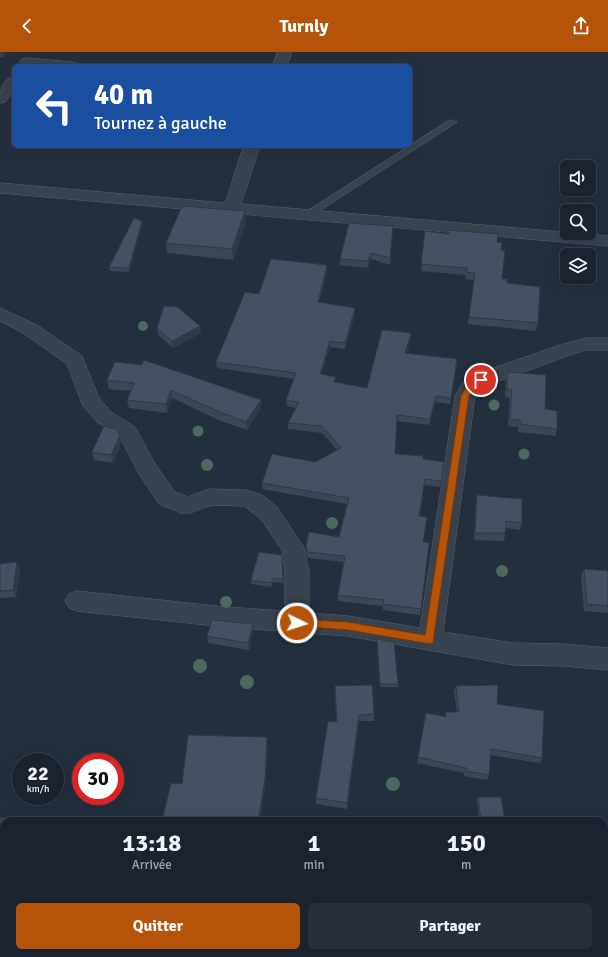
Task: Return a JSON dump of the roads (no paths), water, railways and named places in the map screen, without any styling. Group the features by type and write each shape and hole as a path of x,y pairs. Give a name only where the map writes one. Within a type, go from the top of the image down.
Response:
{"street":[{"path":"281,64 285,52"},
{"path":"28,60 57,64"},
{"path":"0,99 9,82"},
{"path":"230,208 251,148"},
{"path":"0,188 608,241"},
{"path":"0,314 30,329 75,360 90,401 104,416 128,432 167,498 181,505 221,496 246,498 254,501 269,513 293,548 297,571 297,623"},
{"path":"430,640 465,396 470,387 481,380 567,349 586,344 608,344"},
{"path":"77,601 225,617 348,626 513,654 564,655 608,659"}],"lane":[{"path":"307,215 453,122"}]}
